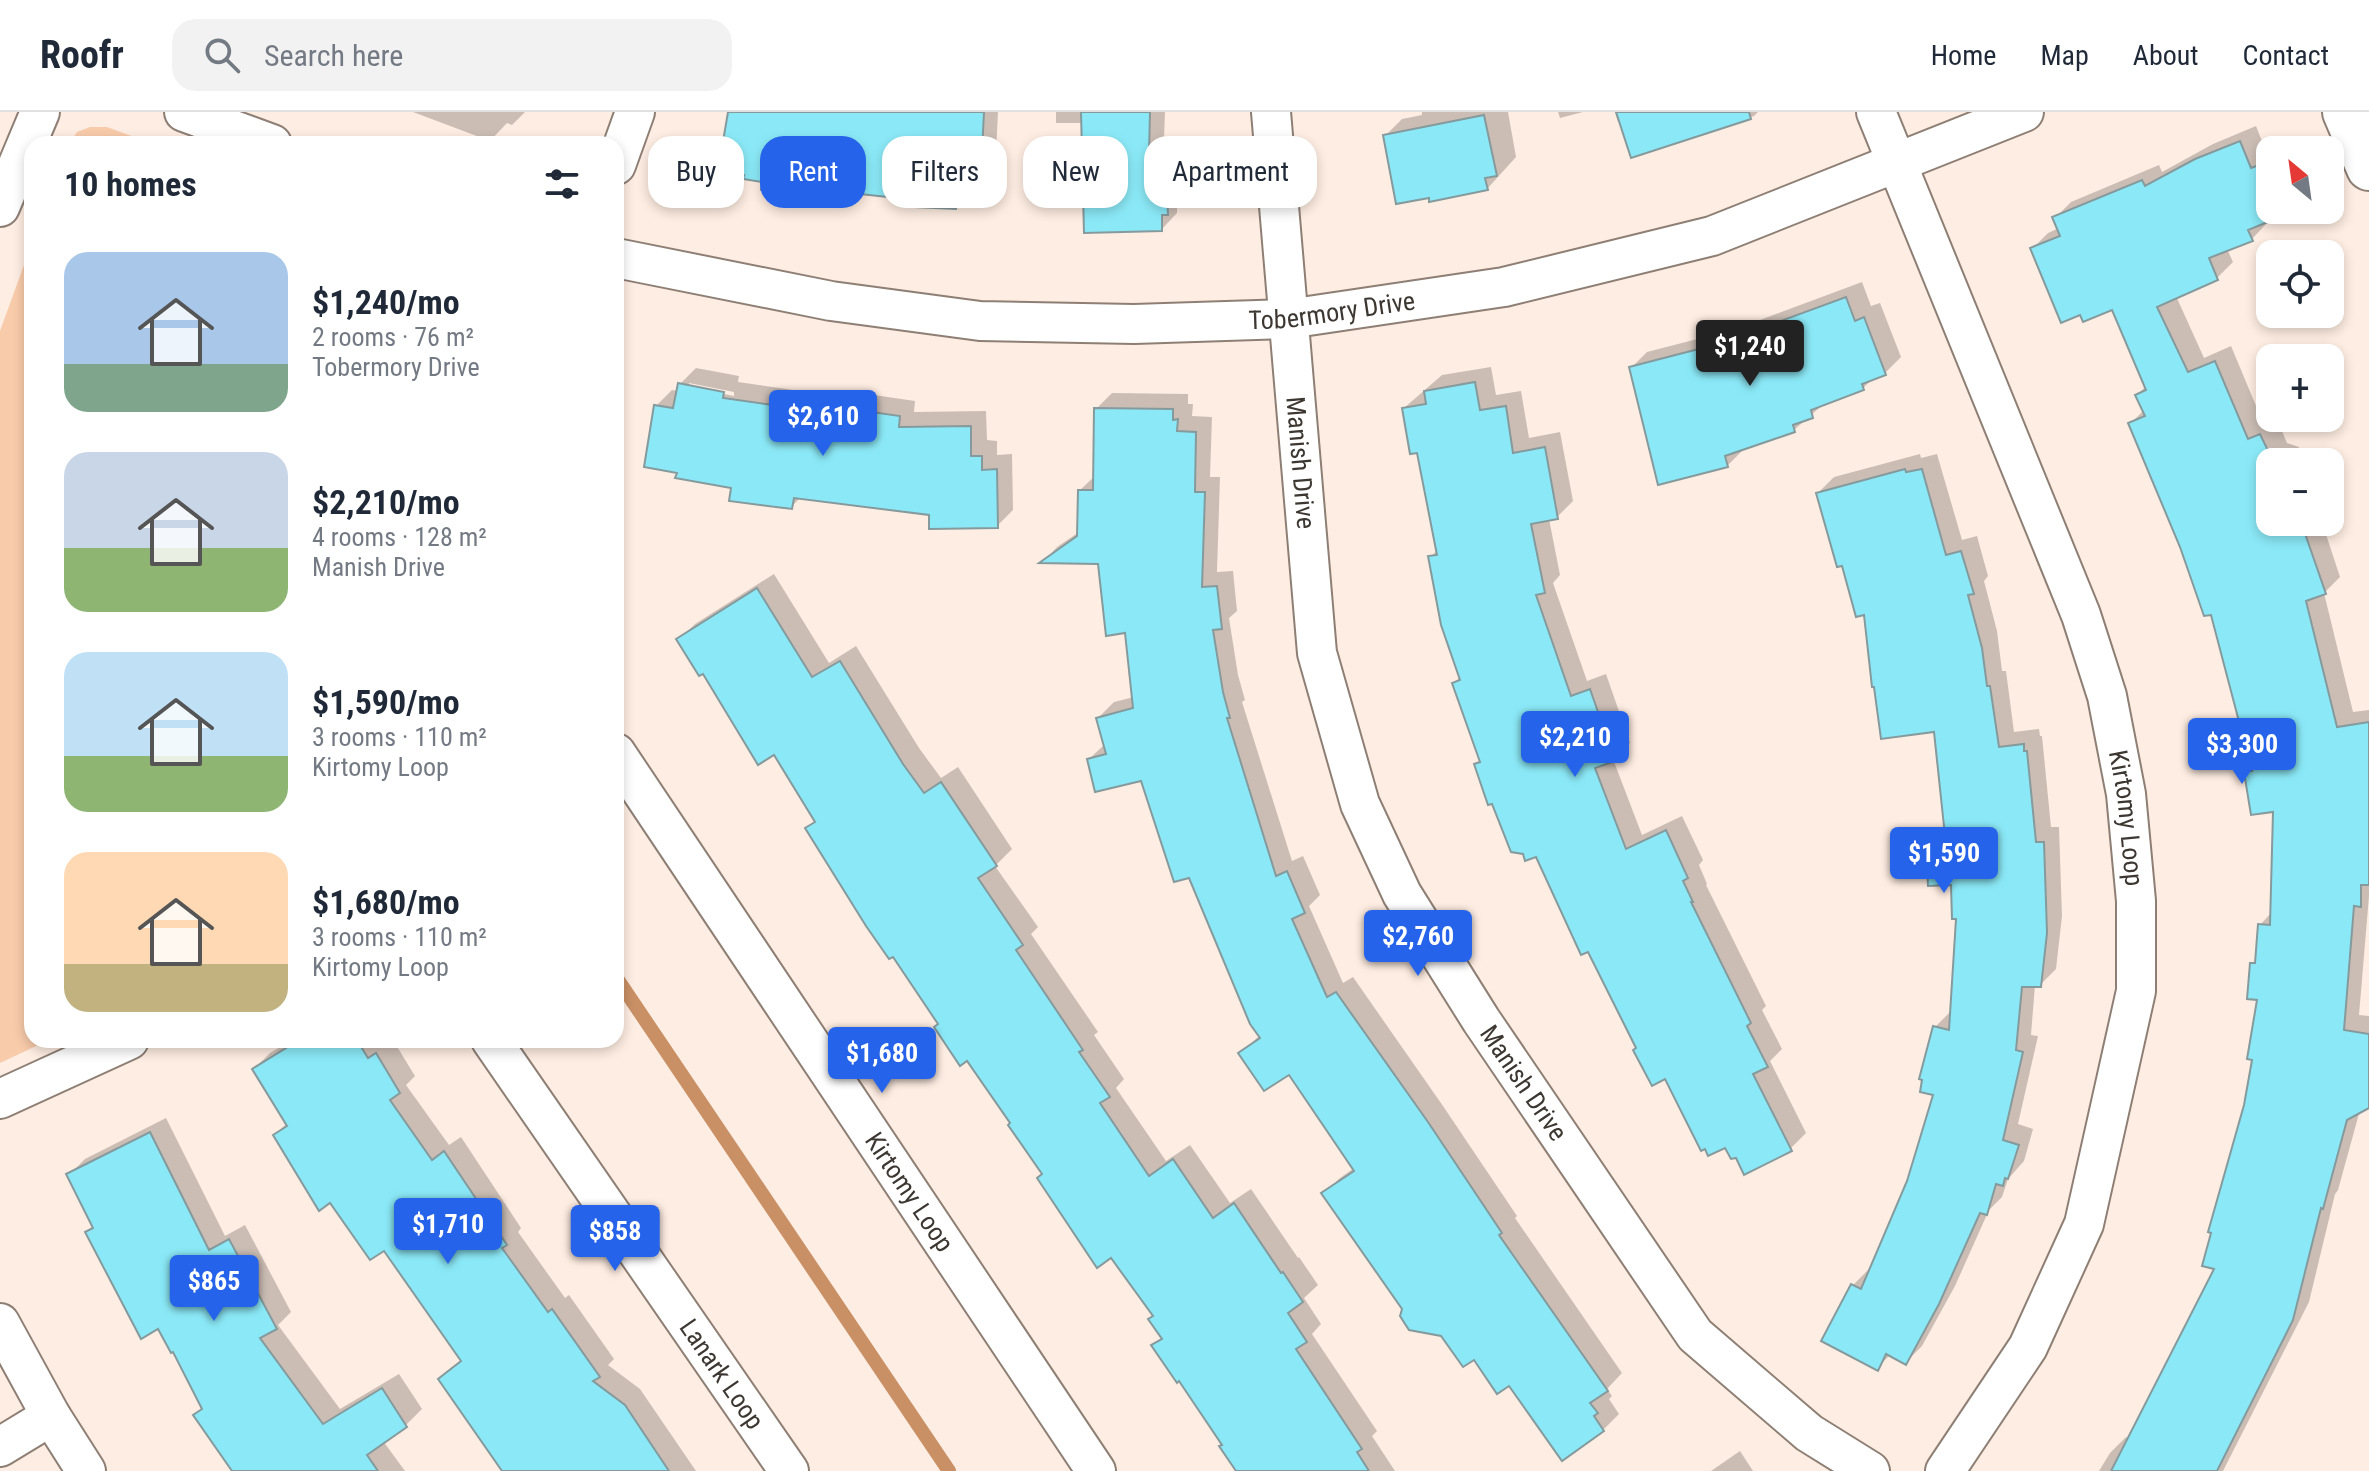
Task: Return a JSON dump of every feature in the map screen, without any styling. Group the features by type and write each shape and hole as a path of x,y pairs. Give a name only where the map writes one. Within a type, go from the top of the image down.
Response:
{"street":[{"path":"30,136 40,112"},
{"path":"184,112 250,136"},
{"path":"624,143 635,112"},
{"name":"Manish Drive","path":"1271,112 1317,653 1360,804 1402,894 1481,1020 1695,1335 1809,1433 1870,1471"},
{"name":"Kirtomy Loop","path":"1876,112 2081,615 2107,696 2126,794 2136,901 2136,991 2084,1224 2028,1347 1945,1471"},
{"name":"Tobermory Drive","path":"624,260 831,301 980,321 1134,324 1288,319 1504,287 1712,236 2024,112"},
{"path":"2345,112 2369,168"},
{"path":"0,207 24,150"},
{"name":"Kirtomy Loop","path":"624,765 1096,1471"},
{"path":"0,1099 112,1048"},
{"name":"Lanark Loop","path":"497,1048 789,1471"},
{"path":"0,1323 51,1416 86,1471"},
{"path":"0,1447 51,1416"}],"shaded area":[{"path":"90,127 107,127 131,136 74,136"},
{"path":"24,265 24,1048 32,1048 0,1063 0,331"}],"building":[{"path":"728,112 984,112 983,136 882,136 882,196 866,195 866,136 760,136 760,182 744,179 744,136 724,136"},
{"path":"1081,112 1150,112 1149,136 1144,136 1144,208 1168,208 1168,215 1162,215 1162,231 1084,233 1083,208 1128,208 1128,136 1082,136"},
{"path":"1616,112 1749,112 1751,119 1631,158"},
{"path":"1484,115 1497,176 1485,178 1488,190 1429,202 1429,198 1396,204 1383,135"},
{"path":"2240,141 2251,168 2256,166 2256,224 2263,224 2248,230 2253,241 2209,258 2218,280 2157,307 2188,372 2215,361 2248,439 2260,434 2267,448 2256,448 2256,536 2306,536 2326,594 2306,601 2337,727 2369,722 2369,885 2361,885 2361,907 2354,906 2344,1030 2369,1034 2369,1108 2347,1120 2293,1320 2217,1471 2111,1471 2214,1269 2202,1266 2211,1233 2208,1232 2244,1105 2252,1060 2247,1059 2257,1000 2247,999 2250,963 2255,963 2258,924 2270,925 2273,812 2251,815 2244,772 2252,771 2211,615 2204,616 2180,547 2128,423 2145,416 2135,395 2146,390 2112,310 2083,322 2080,315 2061,323 2030,248 2060,236 2052,217 2142,180 2145,186 2195,159"},
{"path":"1846,297 1855,321 1864,317 1886,375 1862,384 1864,390 1811,410 1813,418 1793,425 1795,432 1725,456 1728,467 1658,485 1629,367 1718,344"},
{"path":"1475,382 1480,410 1506,406 1513,453 1545,447 1558,519 1531,524 1545,593 1536,595 1571,696 1590,689 1615,761 1595,768 1626,849 1666,830 1688,878 1683,881 1691,902 1751,1023 1747,1026 1768,1067 1753,1074 1792,1151 1744,1175 1736,1158 1731,1159 1725,1148 1708,1156 1705,1149 1701,1151 1665,1079 1652,1086 1588,952 1581,955 1536,857 1525,861 1523,854 1511,852 1492,804 1488,805 1474,764 1480,762 1452,683 1460,680 1441,625 1428,556 1437,555 1417,453 1410,454 1402,408 1426,404 1424,391"},
{"path":"678,383 724,392 723,398 824,412 857,410 900,416 899,427 971,426 971,456 982,456 982,470 997,469 998,528 929,529 929,515 794,498 792,509 729,501 731,488 675,478 677,473 644,467 654,405 673,408"},
{"path":"1094,408 1173,409 1173,420 1178,419 1177,431 1196,432 1195,492 1205,492 1202,587 1217,586 1222,629 1213,630 1230,718 1227,718 1276,876 1287,871 1305,913 1292,919 1327,997 1336,992 1428,1122 1502,1233 1499,1235 1608,1391 1590,1403 1598,1413 1594,1416 1604,1431 1562,1461 1509,1386 1497,1394 1474,1360 1463,1367 1441,1336 1409,1330 1400,1316 1402,1309 1321,1193 1354,1171 1289,1075 1264,1091 1238,1053 1260,1038 1250,1024 1189,878 1174,882 1141,781 1095,792 1087,759 1106,754 1096,718 1133,708 1125,633 1106,636 1098,564 1039,563 1077,536 1078,490 1093,490"},
{"path":"1905,469 1906,472 1922,469 1946,555 1961,551 1974,594 1968,595 1982,648 1987,686 1990,686 1999,747 2024,744 2024,751 2027,751 2036,842 2044,842 2047,933 2041,987 2022,987 2016,1050 2023,1052 2003,1140 2019,1145 2008,1179 2005,1178 2003,1186 1996,1184 1987,1215 1980,1213 1939,1304 1906,1365 1886,1354 1878,1371 1821,1341 1851,1284 1861,1289 1907,1181 1933,1095 1920,1092 1922,1080 1919,1079 1933,1026 1949,1030 1956,919 1952,919 1951,885 1928,886 1926,846 1946,845 1934,732 1881,739 1864,615 1856,617 1842,566 1837,567 1816,493"},
{"path":"757,588 812,677 840,661 924,793 941,782 997,866 978,878 1023,945 1016,950 1083,1050 1079,1052 1110,1097 1100,1103 1149,1176 1173,1159 1213,1218 1234,1203 1283,1272 1303,1302 1288,1313 1307,1342 1296,1349 1362,1449 1357,1452 1369,1471 1236,1471 1179,1381 1177,1383 1151,1345 1162,1339 1148,1319 1153,1316 1111,1258 1097,1268 1037,1178 1042,1174 1008,1125 1010,1123 967,1061 960,1066 934,1027 938,1024 893,957 889,959 866,926 805,828 815,822 774,755 758,765 703,674 699,676 676,639"},
{"path":"286,1048 362,1048 368,1058 376,1053 400,1093 390,1100 432,1160 444,1151 507,1245 502,1248 548,1312 552,1309 600,1377 593,1381 625,1405 669,1471 502,1471 438,1379 461,1361 384,1251 370,1260 330,1203 319,1211 273,1135 287,1126 252,1069"},
{"path":"150,1132 209,1250 229,1239 277,1329 260,1338 323,1424 382,1388 407,1427 367,1455 378,1471 232,1471 193,1415 202,1409 158,1329 141,1339 85,1232 93,1228 66,1174"}],"waterway":[{"path":"624,989 949,1471"}]}
